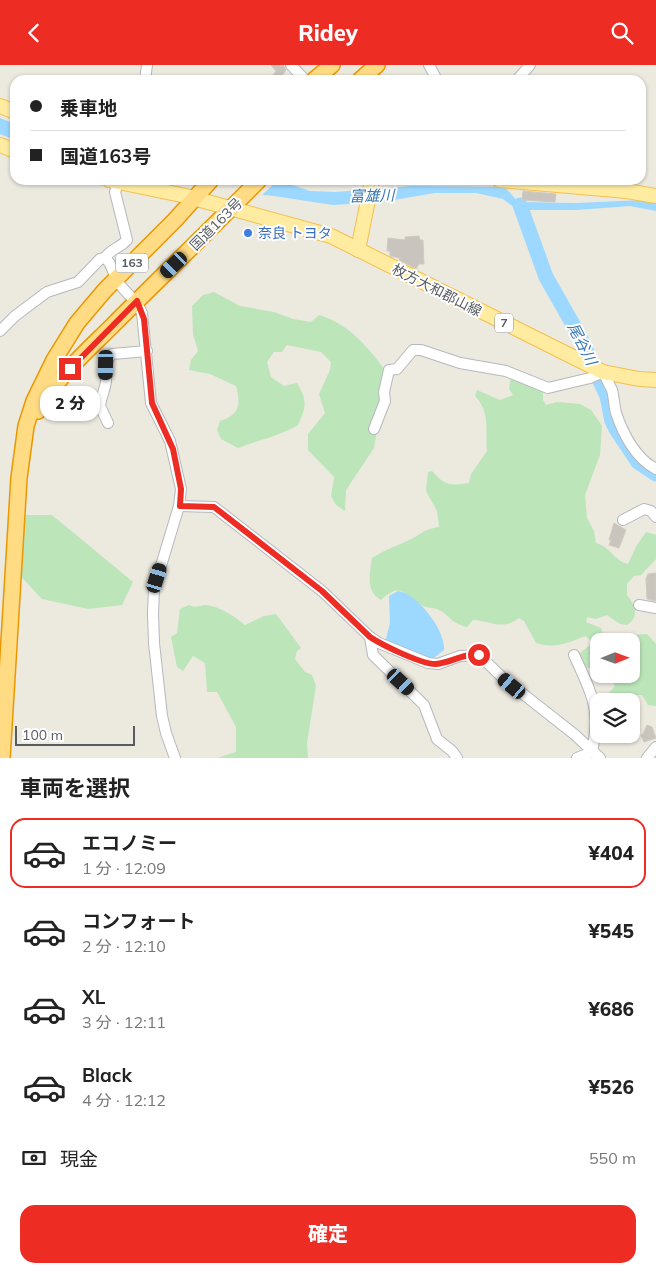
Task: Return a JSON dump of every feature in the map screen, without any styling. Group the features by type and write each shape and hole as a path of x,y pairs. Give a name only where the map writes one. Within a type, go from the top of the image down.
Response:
{"highway":[{"path":"320,75 332,65"},
{"path":"366,75 377,65"},
{"name":"国道163号","path":"22,450 34,419 48,395 80,359 137,301 233,209 254,185"},
{"name":"国道163号","path":"2,758 16,507 22,450 29,415 42,381 77,323 116,279 202,190"}],"main road":[{"name":"枚方大和郡山線","path":"136,185 165,191 202,190 233,209 330,235 603,372 639,379 656,380"},
{"path":"358,250 371,185"},
{"path":"557,185 627,191 656,196"},
{"path":"165,191 176,204 175,220"}],"street":[{"path":"521,75 530,65"},
{"path":"0,331 15,315 46,292 78,282 100,259 105,258 110,251 122,246 127,240 115,192 116,185"},
{"path":"105,258 110,263 116,279 122,288 137,301 144,319 152,403 173,449 181,489 180,506 154,589 153,613 154,643 162,716 175,758"},
{"path":"374,429 385,401 384,392 389,370 397,369 413,350 421,349 460,363 506,371 548,388 590,378 603,372 612,390 622,427 646,464 656,469"},
{"path":"108,423 100,406 106,383 106,365 109,357 112,354 147,351"},
{"path":"180,506 214,507 322,591 370,637 379,643 428,663 438,664 460,656 479,655 509,683 574,734 596,755"},
{"path":"623,520 644,509 651,511 656,517"},
{"path":"639,605 656,608"},
{"path":"370,637 373,655 424,705 437,739 452,751 457,758"},
{"path":"574,655 589,688 596,710 596,755"},
{"path":"647,758 656,747"},
{"path":"577,758 596,755"}],"green space":[{"path":"214,292 240,306 274,312 293,319 311,322 319,315 330,319 356,337 385,370 374,448 346,490 345,511 336,505 331,496 334,477 308,450 308,434 325,413 319,394 330,370 331,362 321,352 287,345 282,352 274,352 267,362 271,377 284,386 297,383 301,389 305,404 298,425 238,448 221,439 217,430 220,421 232,416 237,408 236,386 210,374 189,370 191,360 198,351 193,334 192,306 203,295"},
{"path":"511,376 543,392 543,400 546,405 557,402 580,404 591,410 602,426 600,455 585,495 587,518 594,531 596,543 606,548 619,560 628,564 646,532 656,535 656,559 641,575 634,576 627,584 627,595 634,607 635,615 627,625 620,624 607,615 596,619 587,617 586,622 601,628 603,633 590,633 590,639 585,636 561,644 543,645 536,643 524,621 519,618 502,625 473,620 467,627 453,621 437,609 423,606 402,592 394,591 381,600 373,592 370,582 372,558 425,531 439,527 437,511 426,491 428,472 432,471 444,482 469,483 471,474 487,451 485,415 480,402 475,396 477,390 500,400 513,395 509,389"},
{"path":"21,515 52,515 133,582 122,605 88,609 42,599 14,569"},
{"path":"189,605 195,607 205,605 221,609 245,625 264,616 276,614 301,648 297,651 295,659 305,672 312,675 316,686 307,743 308,758 217,758 236,752 236,727 217,692 207,692 205,663 193,656 183,671 177,667 171,637 177,633 180,609"},
{"path":"647,634 656,644 656,706 648,705 640,693 609,693 615,686 613,683 640,683 640,635"},
{"path":"590,643 590,668 584,668 580,653"}],"water":[{"path":"0,118 10,122 10,138 0,134"},
{"name":"富雄川","path":"191,185 292,185 310,191 335,192 412,186 505,187 518,202 576,203 643,200 656,204 656,211 630,206 576,210 518,210 503,199 476,193 435,193 382,202 333,205"},
{"path":"398,591 406,593 413,598 429,614 440,633 444,650 430,661 385,643 390,623 389,596"}],"pier":[{"path":"195,185 273,185 260,197 192,188"}],"building":[{"path":"271,65 283,65 286,70 282,75 273,75 276,71"},
{"path":"523,191 556,194 555,202 522,200"},
{"path":"419,236 420,240 423,240 424,264 419,264 416,269 399,260 400,258 390,256 390,251 387,251 388,238 405,240 405,237"},
{"path":"614,523 626,530 619,548 609,545"},
{"path":"656,573 656,601 647,599 646,579 648,574"},
{"path":"647,725 652,727 656,738 644,742 641,735"}],"waterway":[{"name":"尾谷川","path":"520,205 546,277 579,335 607,396 612,421 616,429 638,462 656,474"}],"place":[{"name":"奈良 トヨタ","path":"248,233"}],"route":[{"path":"70,369 137,301 144,319 152,403 173,449 181,489 180,506 205,505 214,507 322,591 370,637 379,643 428,663 438,664 460,656 479,655"}]}
